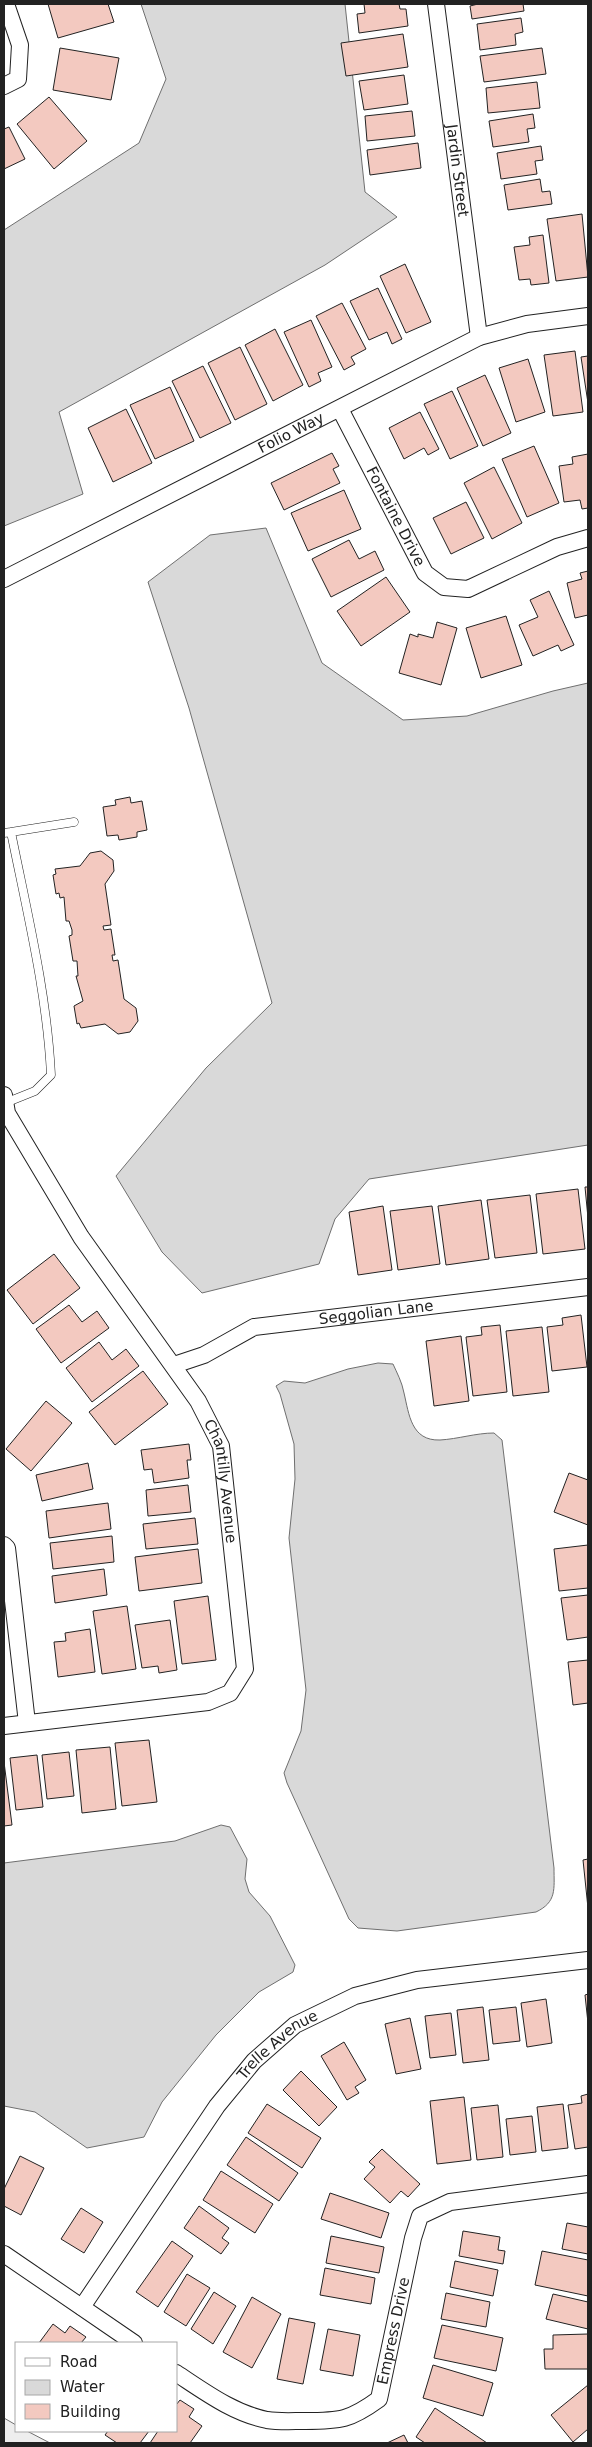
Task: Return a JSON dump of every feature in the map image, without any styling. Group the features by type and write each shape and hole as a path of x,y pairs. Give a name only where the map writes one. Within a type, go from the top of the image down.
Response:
{"street":[{"path":"4,86 18,79 20,45 6,4"},
{"name":"Jardin Street","path":"436,4 479,337"},
{"name":"Folio Way","path":"4,579 479,337 527,324 588,316"},
{"name":"Fontaine Drive","path":"340,409 424,573 444,587 468,589 557,547 588,538"},
{"name":"Chantilly Avenue","path":"4,1099 7,1113 81,1237 198,1401 220,1446 245,1669 230,1693 208,1702 4,1726"},
{"name":"Seggolian Lane","path":"174,1365 204,1354 254,1327 588,1287"},
{"path":"4,1545 7,1548 10,1621 27,1723"},
{"name":"Trelle Avenue","path":"82,2307 217,2106 254,2061 295,2025 355,1996 417,1980 588,1960"},
{"name":"Empress Drive","path":"178,2373 222,2403 246,2415 269,2421 337,2421 357,2415 380,2399 413,2238 420,2216 450,2202 588,2184"},
{"path":"4,2254 133,2342"}],"lane":[{"path":"4,1099 35,1091 51,1075 49,1042 42,991 8,833 74,822"}],"shaded area":[{"path":"4,2418 15,2424 15,2432 29,2432 50,2443 4,2443"}],"water":[{"path":"141,4 345,4 365,192 397,217 325,265 59,412 83,494 4,526 4,230 139,143 166,79"},
{"path":"266,528 322,663 403,720 467,716 588,683 588,1145 369,1179 335,1219 319,1264 202,1293 162,1252 116,1176 206,1068 272,1003 189,708 148,582 210,535"},
{"path":"378,1363 393,1364 402,1385 413,1425 423,1436 440,1440 494,1433 502,1440 554,1868 554,1889 551,1899 548,1904 536,1912 397,1931 358,1928 349,1919 284,1773 301,1731 306,1690 289,1538 295,1479 294,1444 276,1386 284,1381 305,1383 348,1369"},
{"path":"221,1825 230,1827 247,1859 245,1879 249,1892 270,1916 295,1965 293,1972 259,1992 216,2035 162,2102 144,2137 87,2148 35,2112 4,2106 4,1863 175,1841"}],"building":[{"path":"48,4 108,4 114,22 58,38"},
{"path":"364,4 399,4 400,9 406,9 408,26 359,33 357,14 365,13"},
{"path":"478,4 523,4 524,11 472,19 470,6"},
{"path":"521,18 523,32 515,34 516,45 480,50 477,24"},
{"path":"403,34 408,67 346,76 341,43"},
{"path":"60,48 119,58 111,100 53,90"},
{"path":"542,48 546,74 484,82 480,56"},
{"path":"404,75 408,104 364,110 359,81"},
{"path":"537,82 540,108 488,113 486,88"},
{"path":"49,97 87,141 54,169 17,124"},
{"path":"412,111 415,136 367,141 365,116"},
{"path":"533,114 535,128 527,129 529,142 493,147 489,121"},
{"path":"9,127 25,159 4,169 4,129"},
{"path":"418,143 421,168 370,175 367,150"},
{"path":"541,146 543,160 535,161 537,174 501,179 497,153"},
{"path":"540,179 542,192 550,191 552,204 508,210 504,185"},
{"path":"582,214 588,277 556,281 547,219"},
{"path":"543,235 549,283 531,285 530,279 519,280 514,247 530,245 529,237"},
{"path":"405,264 431,322 406,333 380,276"},
{"path":"378,288 402,339 392,344 387,332 369,340 350,301"},
{"path":"342,303 366,349 351,357 355,364 344,370 316,316"},
{"path":"311,320 332,367 318,373 321,381 309,387 284,332"},
{"path":"275,329 303,385 273,401 245,345"},
{"path":"240,347 267,404 235,420 208,363"},
{"path":"575,351 583,412 553,416 544,355"},
{"path":"588,356 588,403 581,357"},
{"path":"528,359 545,412 516,422 499,368"},
{"path":"203,366 231,423 200,438 172,381"},
{"path":"485,375 511,433 483,446 457,388"},
{"path":"170,387 194,441 155,459 130,405"},
{"path":"452,391 478,446 450,459 424,404"},
{"path":"126,409 152,463 113,482 88,428"},
{"path":"420,412 439,449 428,455 424,448 404,459 389,428"},
{"path":"534,446 559,503 527,517 502,459"},
{"path":"332,453 339,466 333,469 340,483 284,510 271,483"},
{"path":"588,454 588,508 582,509 580,500 564,502 559,466 573,464 572,457"},
{"path":"494,467 522,523 492,539 464,483"},
{"path":"344,490 361,529 308,551 291,513"},
{"path":"466,502 484,538 451,554 433,518"},
{"path":"349,540 359,559 375,551 384,570 331,597 312,559"},
{"path":"588,571 588,615 575,618 567,583 582,579 580,573"},
{"path":"386,577 410,612 361,646 337,611"},
{"path":"549,591 574,645 561,651 558,645 533,656 519,625 538,617 530,600"},
{"path":"506,616 522,665 481,678 466,628"},
{"path":"437,622 457,628 441,685 399,673 410,634 418,637 418,634 433,638"},
{"path":"130,797 131,803 142,801 147,830 137,832 137,837 119,840 118,835 107,836 103,807 116,805 115,800"},
{"path":"101,851 113,860 114,871 105,884 111,925 103,926 104,930 111,929 115,955 112,955 113,961 118,960 124,999 136,1008 138,1021 130,1032 118,1034 105,1024 81,1028 79,1023 77,1024 74,1006 83,1001 76,976 78,976 77,961 73,961 69,936 72,935 72,930 69,921 66,921 64,897 60,898 59,893 56,894 53,875 56,874 55,869 80,866 90,853"},
{"path":"585,1187 588,1187 588,1218"},
{"path":"578,1189 585,1249 543,1254 536,1194"},
{"path":"530,1195 537,1253 495,1258 487,1200"},
{"path":"481,1200 489,1259 446,1265 438,1206"},
{"path":"383,1206 392,1270 358,1275 349,1212"},
{"path":"432,1206 440,1264 398,1270 390,1211"},
{"path":"54,1254 80,1288 33,1324 7,1290"},
{"path":"69,1305 82,1322 97,1311 109,1328 61,1363 36,1329"},
{"path":"581,1315 587,1367 552,1371 547,1327 563,1325 562,1318"},
{"path":"500,1325 507,1392 473,1396 466,1337 482,1335 481,1327"},
{"path":"542,1327 549,1392 513,1396 506,1331"},
{"path":"461,1336 469,1401 434,1406 426,1341"},
{"path":"99,1342 112,1360 126,1349 139,1366 92,1402 66,1368"},
{"path":"143,1371 168,1404 115,1445 89,1412"},
{"path":"46,1401 72,1423 31,1471 6,1449"},
{"path":"189,1444 191,1460 187,1460 189,1478 154,1483 152,1469 144,1470 141,1450"},
{"path":"88,1463 93,1489 42,1501 36,1475"},
{"path":"569,1473 588,1480 588,1525 554,1512"},
{"path":"188,1485 191,1512 148,1516 146,1490"},
{"path":"108,1503 111,1529 49,1538 46,1511"},
{"path":"195,1518 198,1544 146,1549 143,1524"},
{"path":"112,1536 114,1562 53,1569 50,1543"},
{"path":"588,1545 588,1588 559,1591 554,1549"},
{"path":"198,1549 202,1583 139,1591 135,1557"},
{"path":"104,1569 107,1595 55,1603 52,1576"},
{"path":"588,1595 588,1637 567,1640 561,1598"},
{"path":"208,1596 216,1660 182,1664 174,1601"},
{"path":"127,1606 136,1669 102,1674 93,1611"},
{"path":"170,1620 177,1670 159,1673 158,1666 142,1668 135,1625"},
{"path":"90,1629 95,1672 58,1677 54,1642 66,1641 65,1633"},
{"path":"588,1660 588,1703 573,1705 568,1662"},
{"path":"149,1740 157,1802 122,1806 115,1743"},
{"path":"110,1747 116,1809 82,1813 76,1750"},
{"path":"69,1752 74,1796 47,1799 42,1755"},
{"path":"37,1755 43,1807 16,1810 10,1758"},
{"path":"4,1762 12,1825 4,1826"},
{"path":"588,1859 588,1908 583,1860"},
{"path":"588,1994 588,2023 585,1995"},
{"path":"546,1999 552,2043 527,2047 521,2003"},
{"path":"483,2007 489,2060 463,2063 457,2010"},
{"path":"516,2007 520,2041 493,2044 489,2010"},
{"path":"451,2013 456,2055 430,2058 425,2016"},
{"path":"410,2018 421,2069 396,2074 385,2024"},
{"path":"344,2042 366,2080 355,2087 359,2093 347,2100 321,2056"},
{"path":"301,2071 337,2107 319,2126 283,2090"},
{"path":"588,2094 588,2147 575,2149 568,2105 582,2103 581,2096"},
{"path":"464,2097 471,2160 437,2164 430,2101"},
{"path":"267,2104 321,2138 302,2168 248,2133"},
{"path":"563,2104 568,2148 542,2151 537,2107"},
{"path":"498,2105 503,2157 477,2160 471,2108"},
{"path":"532,2116 536,2152 510,2155 506,2119"},
{"path":"246,2137 298,2173 279,2201 227,2165"},
{"path":"382,2149 420,2184 408,2197 401,2191 390,2203 364,2179 375,2167 369,2162"},
{"path":"20,2156 44,2168 21,2215 4,2206 4,2189"},
{"path":"221,2171 273,2204 255,2233 203,2200"},
{"path":"330,2193 389,2213 381,2238 321,2219"},
{"path":"199,2206 229,2228 222,2238 229,2243 221,2254 184,2228"},
{"path":"81,2208 103,2222 84,2253 61,2239"},
{"path":"567,2223 588,2227 588,2254 562,2249"},
{"path":"463,2231 500,2237 498,2250 505,2251 503,2264 459,2256"},
{"path":"331,2236 384,2247 379,2273 326,2263"},
{"path":"172,2241 193,2256 158,2307 136,2292"},
{"path":"542,2251 588,2260 588,2296 535,2285"},
{"path":"455,2261 498,2270 493,2296 450,2287"},
{"path":"325,2268 375,2278 371,2304 320,2295"},
{"path":"187,2274 210,2288 186,2326 164,2312"},
{"path":"214,2292 236,2306 213,2344 191,2329"},
{"path":"446,2293 490,2302 486,2327 441,2319"},
{"path":"553,2294 588,2302 588,2329 546,2319"},
{"path":"252,2297 281,2314 252,2368 223,2352"},
{"path":"289,2318 315,2323 303,2384 277,2379"},
{"path":"53,2324 65,2333 70,2326 86,2337 82,2342 40,2342"},
{"path":"442,2325 503,2338 496,2371 434,2358"},
{"path":"328,2329 360,2335 353,2376 320,2370"},
{"path":"588,2334 588,2369 545,2369 544,2349 553,2349 553,2335"},
{"path":"433,2365 493,2383 483,2416 423,2398"},
{"path":"588,2385 588,2429 573,2442 551,2415"},
{"path":"180,2400 194,2409 189,2417 202,2426 190,2443 150,2443 157,2432 178,2432 178,2402"},
{"path":"435,2408 487,2443 425,2443 416,2437"},
{"path":"107,2432 148,2432 140,2443 117,2443 105,2435"},
{"path":"404,2435 408,2443 387,2443"}]}
